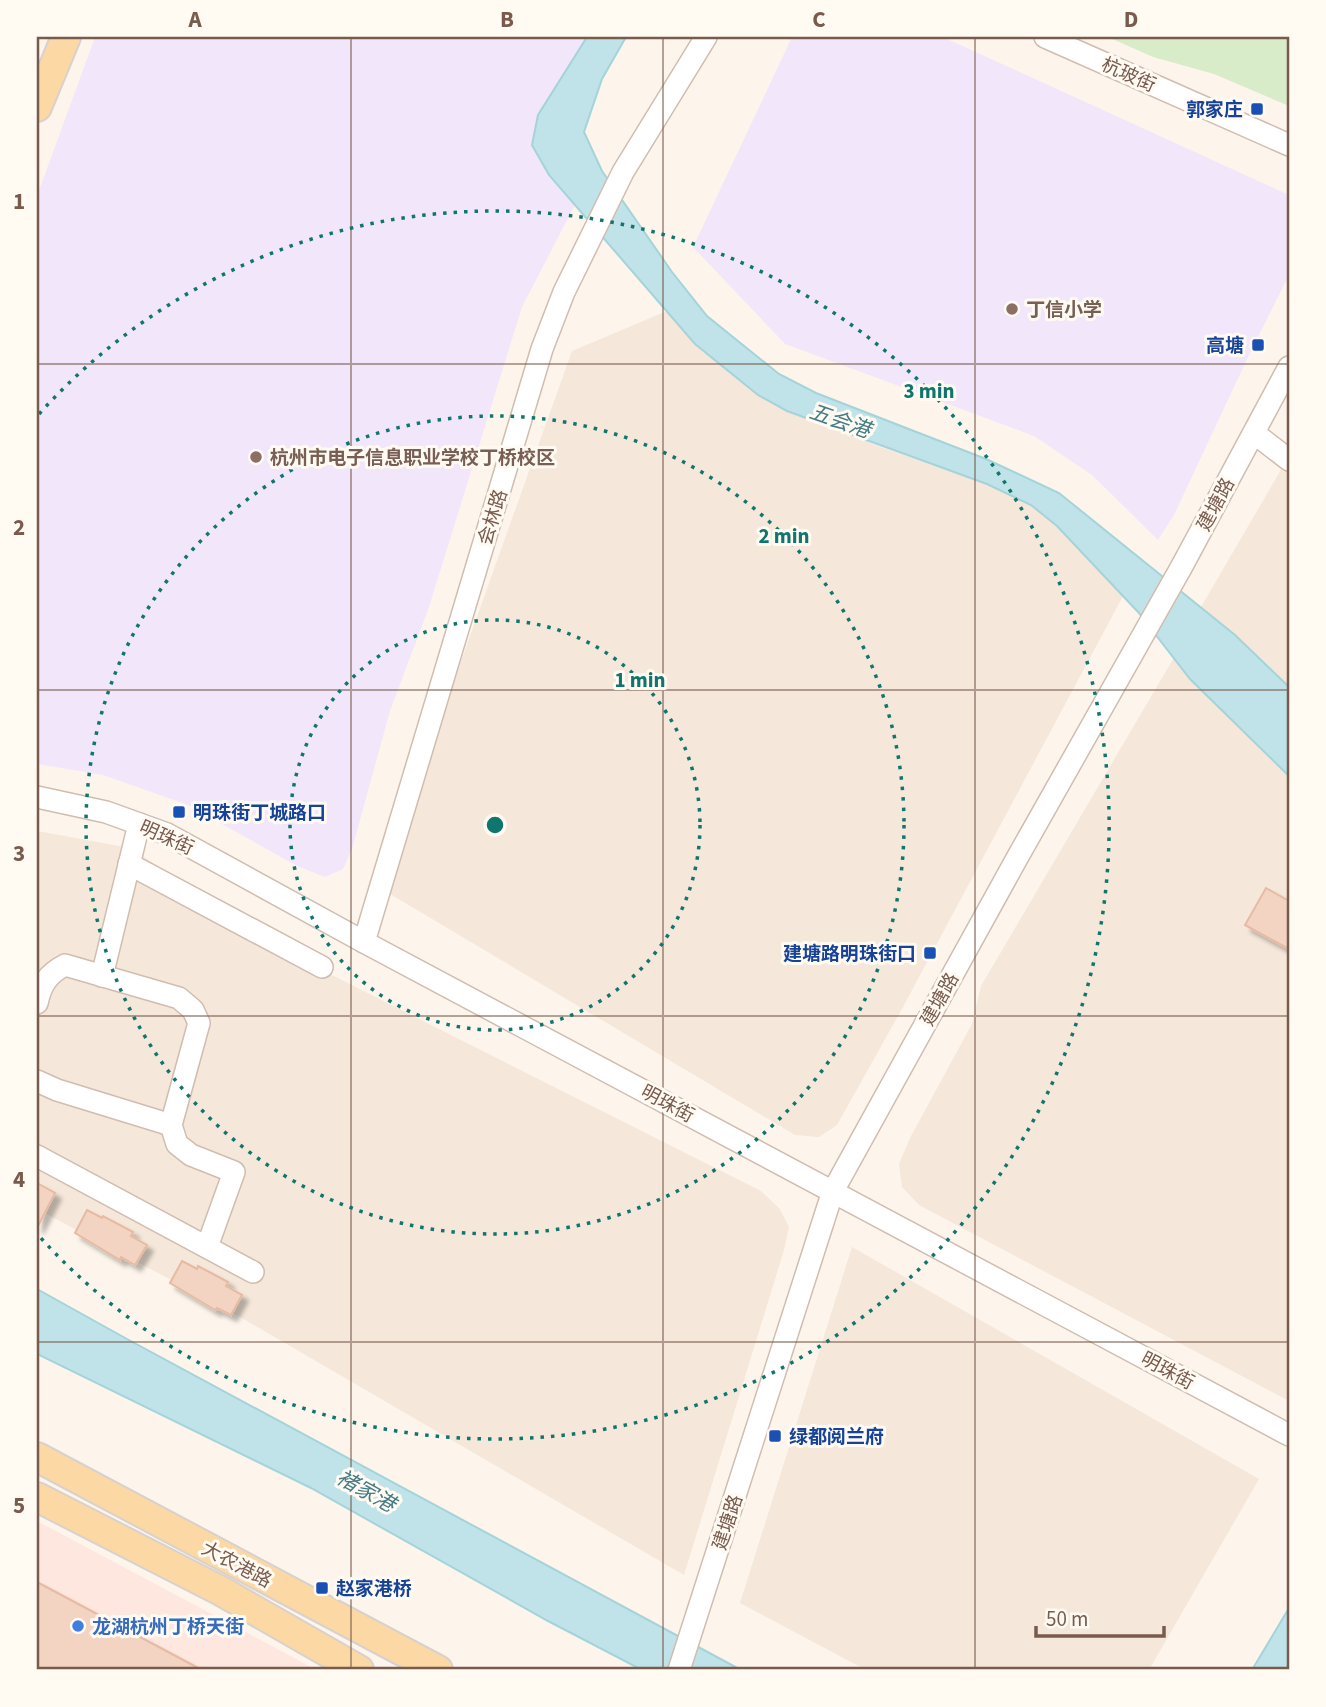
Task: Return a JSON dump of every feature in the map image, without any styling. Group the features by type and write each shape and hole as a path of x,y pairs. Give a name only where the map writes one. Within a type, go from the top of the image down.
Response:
{"main road":[{"path":"37,107 66,37"},
{"name":"大农港路","path":"37,1457 438,1670"},
{"name":"大农港路","path":"37,1497 221,1591 359,1670"}],"street":[{"name":"会林路","path":"364,942 542,349 564,292 623,172 706,37"},
{"name":"杭玻街","path":"1045,37 1289,145"},
{"name":"建塘路","path":"679,1670 833,1191 1182,566 1289,367"},
{"path":"1254,433 1289,460"},
{"name":"明珠街","path":"37,797 106,812 167,835 1289,1435"},
{"path":"102,976 139,824"},
{"path":"129,864 322,967"},
{"path":"37,1003 40,988 51,972 65,965 178,998 192,1010 199,1023 171,1125 177,1144 191,1155 234,1172 207,1247"},
{"path":"37,1080 57,1090 171,1125"},
{"path":"37,1156 253,1272"}],"shaded area":[{"name":"杭州市电子信息职业学校丁桥校区","path":"95,37 608,37 535,138 577,201 522,307 429,607 390,711 352,849 343,869 325,877 297,866 188,805 103,775 37,764 37,196"},
{"name":"丁信小学","path":"792,37 943,37 1289,195 1289,275 1174,515 1158,540 1092,475 1034,436 785,344 693,247"},
{"path":"667,311 696,344 872,444 987,484 1031,505 1057,526 1123,596 837,1125 819,1137 795,1135 380,888 572,351"},
{"path":"1289,456 1289,709 1194,619"},
{"path":"1179,649 1289,757 1289,1401 919,1205 902,1187 899,1164 911,1136 972,1024 981,986"},
{"path":"37,831 130,848 304,961 761,1191 780,1209 789,1227 784,1250 684,1575 228,1310 37,1209"},
{"path":"852,1247 1259,1479 1149,1670 866,1670 740,1603"},
{"name":"龙湖杭州丁桥天街","path":"37,1521 317,1670 37,1670"}],"green space":[{"path":"1108,37 1289,37 1289,106 1214,74 1153,57"}],"water":[{"name":"五会港","path":"587,37 626,37 602,79 584,132 602,171 672,272 707,316 779,374 816,393 986,459 1059,493 1235,635 1289,687 1289,776 1190,679 1138,612 1057,526 1031,505 987,484 787,411 758,395 695,344 549,175 532,145 538,115"},
{"name":"褚家港","path":"37,1289 741,1670 642,1670 548,1621 311,1488 37,1354"},
{"path":"1289,1608 1289,1664 1285,1670 1252,1670"}],"building":[{"path":"1266,888 1289,901 1289,949 1245,925"},
{"path":"37,1183 55,1193 37,1228"},
{"path":"87,1210 133,1232 131,1236 147,1245 135,1265 121,1257 120,1260 75,1233"},
{"path":"182,1261 228,1282 226,1286 242,1295 231,1315 217,1308 215,1310 170,1283"},
{"name":"龙湖杭州丁桥天街","path":"37,1582 202,1670 37,1670"}],"place":[{"name":"郭家庄","path":"1257,109"},
{"name":"丁信小学","path":"1012,309"},
{"name":"高塘","path":"1258,345"},
{"name":"杭州市电子信息职业学校丁桥校区","path":"256,457"},
{"name":"明珠街丁城路口","path":"179,812"},
{"name":"建塘路明珠街口","path":"930,953"},
{"name":"绿都阅兰府","path":"775,1436"},
{"name":"赵家港桥","path":"322,1588"},
{"name":"龙湖杭州丁桥天街","path":"78,1626"}]}
